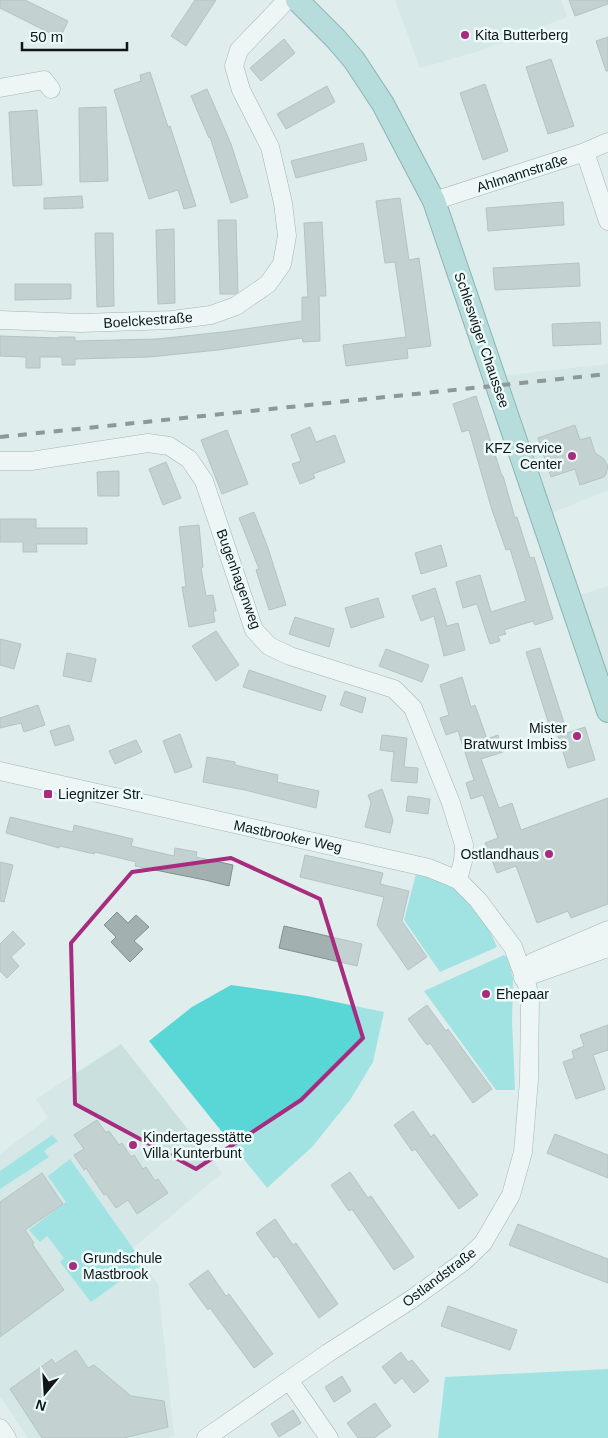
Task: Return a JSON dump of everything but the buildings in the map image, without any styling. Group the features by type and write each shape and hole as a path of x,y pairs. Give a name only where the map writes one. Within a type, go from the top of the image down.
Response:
{"main road":[{"name":"Schleswiger Chaussee","path":"297,0 354,60 383,104 434,201 608,711"}],"street":[{"name":"Boelckestraße","path":"0,320 81,323 172,320 211,315 236,306 268,284 282,264 287,236 283,203 270,147 241,90 234,66 239,50 287,0"},
{"path":"0,88 44,80 51,89"},
{"name":"Ahlmannstraße","path":"434,201 585,152 608,142"},
{"path":"585,152 608,221"},
{"name":"Bugenhagenweg","path":"0,461 31,461 148,443 169,446 189,459 204,481 254,630 269,646 290,656 394,689 413,708 451,803 464,845 463,862 458,880"},
{"name":"Mastbrooker Weg","path":"1,773 429,868 458,880 478,900 513,947 524,978"},
{"path":"524,978 533,962 608,930"},
{"path":"524,978 608,948"},
{"name":"Ostlandstraße","path":"206,1438 289,1380 412,1299 463,1262 483,1243 511,1194 523,1152 529,1080 530,998 524,978"},
{"path":"289,1380 329,1438"},
{"path":"0,1428 7,1438"}],"highlighted area":[{"path":"231,858 320,899 363,1038 301,1100 196,1169 75,1104 71,943 132,872"}],"shaded area":[{"name":"Kita Butterberg","path":"395,0 561,0 567,17 476,52 420,68"},
{"path":"608,364 608,490 542,517 507,375"},
{"path":"608,586 608,703 570,598"},
{"path":"416,874 439,878 462,894 485,920 497,947 440,972 404,920"},
{"path":"504,955 508,958 513,978 512,1020 515,1090 496,1090 424,991"},
{"path":"231,985 307,996 384,1012 373,1062 350,1100 312,1147 267,1188 149,1041 192,1007"},
{"name":"Grundschule Mastbrook","path":"121,1044 222,1173 133,1248 158,1285 174,1435 169,1438 28,1438 0,1396 0,1154 48,1118 36,1099"},
{"path":"52,1135 58,1141 44,1151 49,1157 0,1189 0,1171"},
{"path":"70,1159 144,1264 91,1302 60,1262 64,1258 47,1236 40,1242 29,1230 66,1202 48,1176"},
{"path":"608,1369 608,1438 438,1438 445,1377"}],"railway":[{"path":"0,437 608,374"}],"place":[{"name":"Kita Butterberg","path":"465,35"},
{"name":"KFZ Service Center","path":"572,456"},
{"name":"Mister Bratwurst Imbiss","path":"577,736"},
{"name":"Liegnitzer Str.","path":"48,794"},
{"name":"Ostlandhaus","path":"549,854"},
{"name":"Ehepaar","path":"486,994"},
{"name":"Kindertagesstätte Villa Kunterbunt","path":"133,1145"},
{"name":"Grundschule Mastbrook","path":"73,1266"}]}
